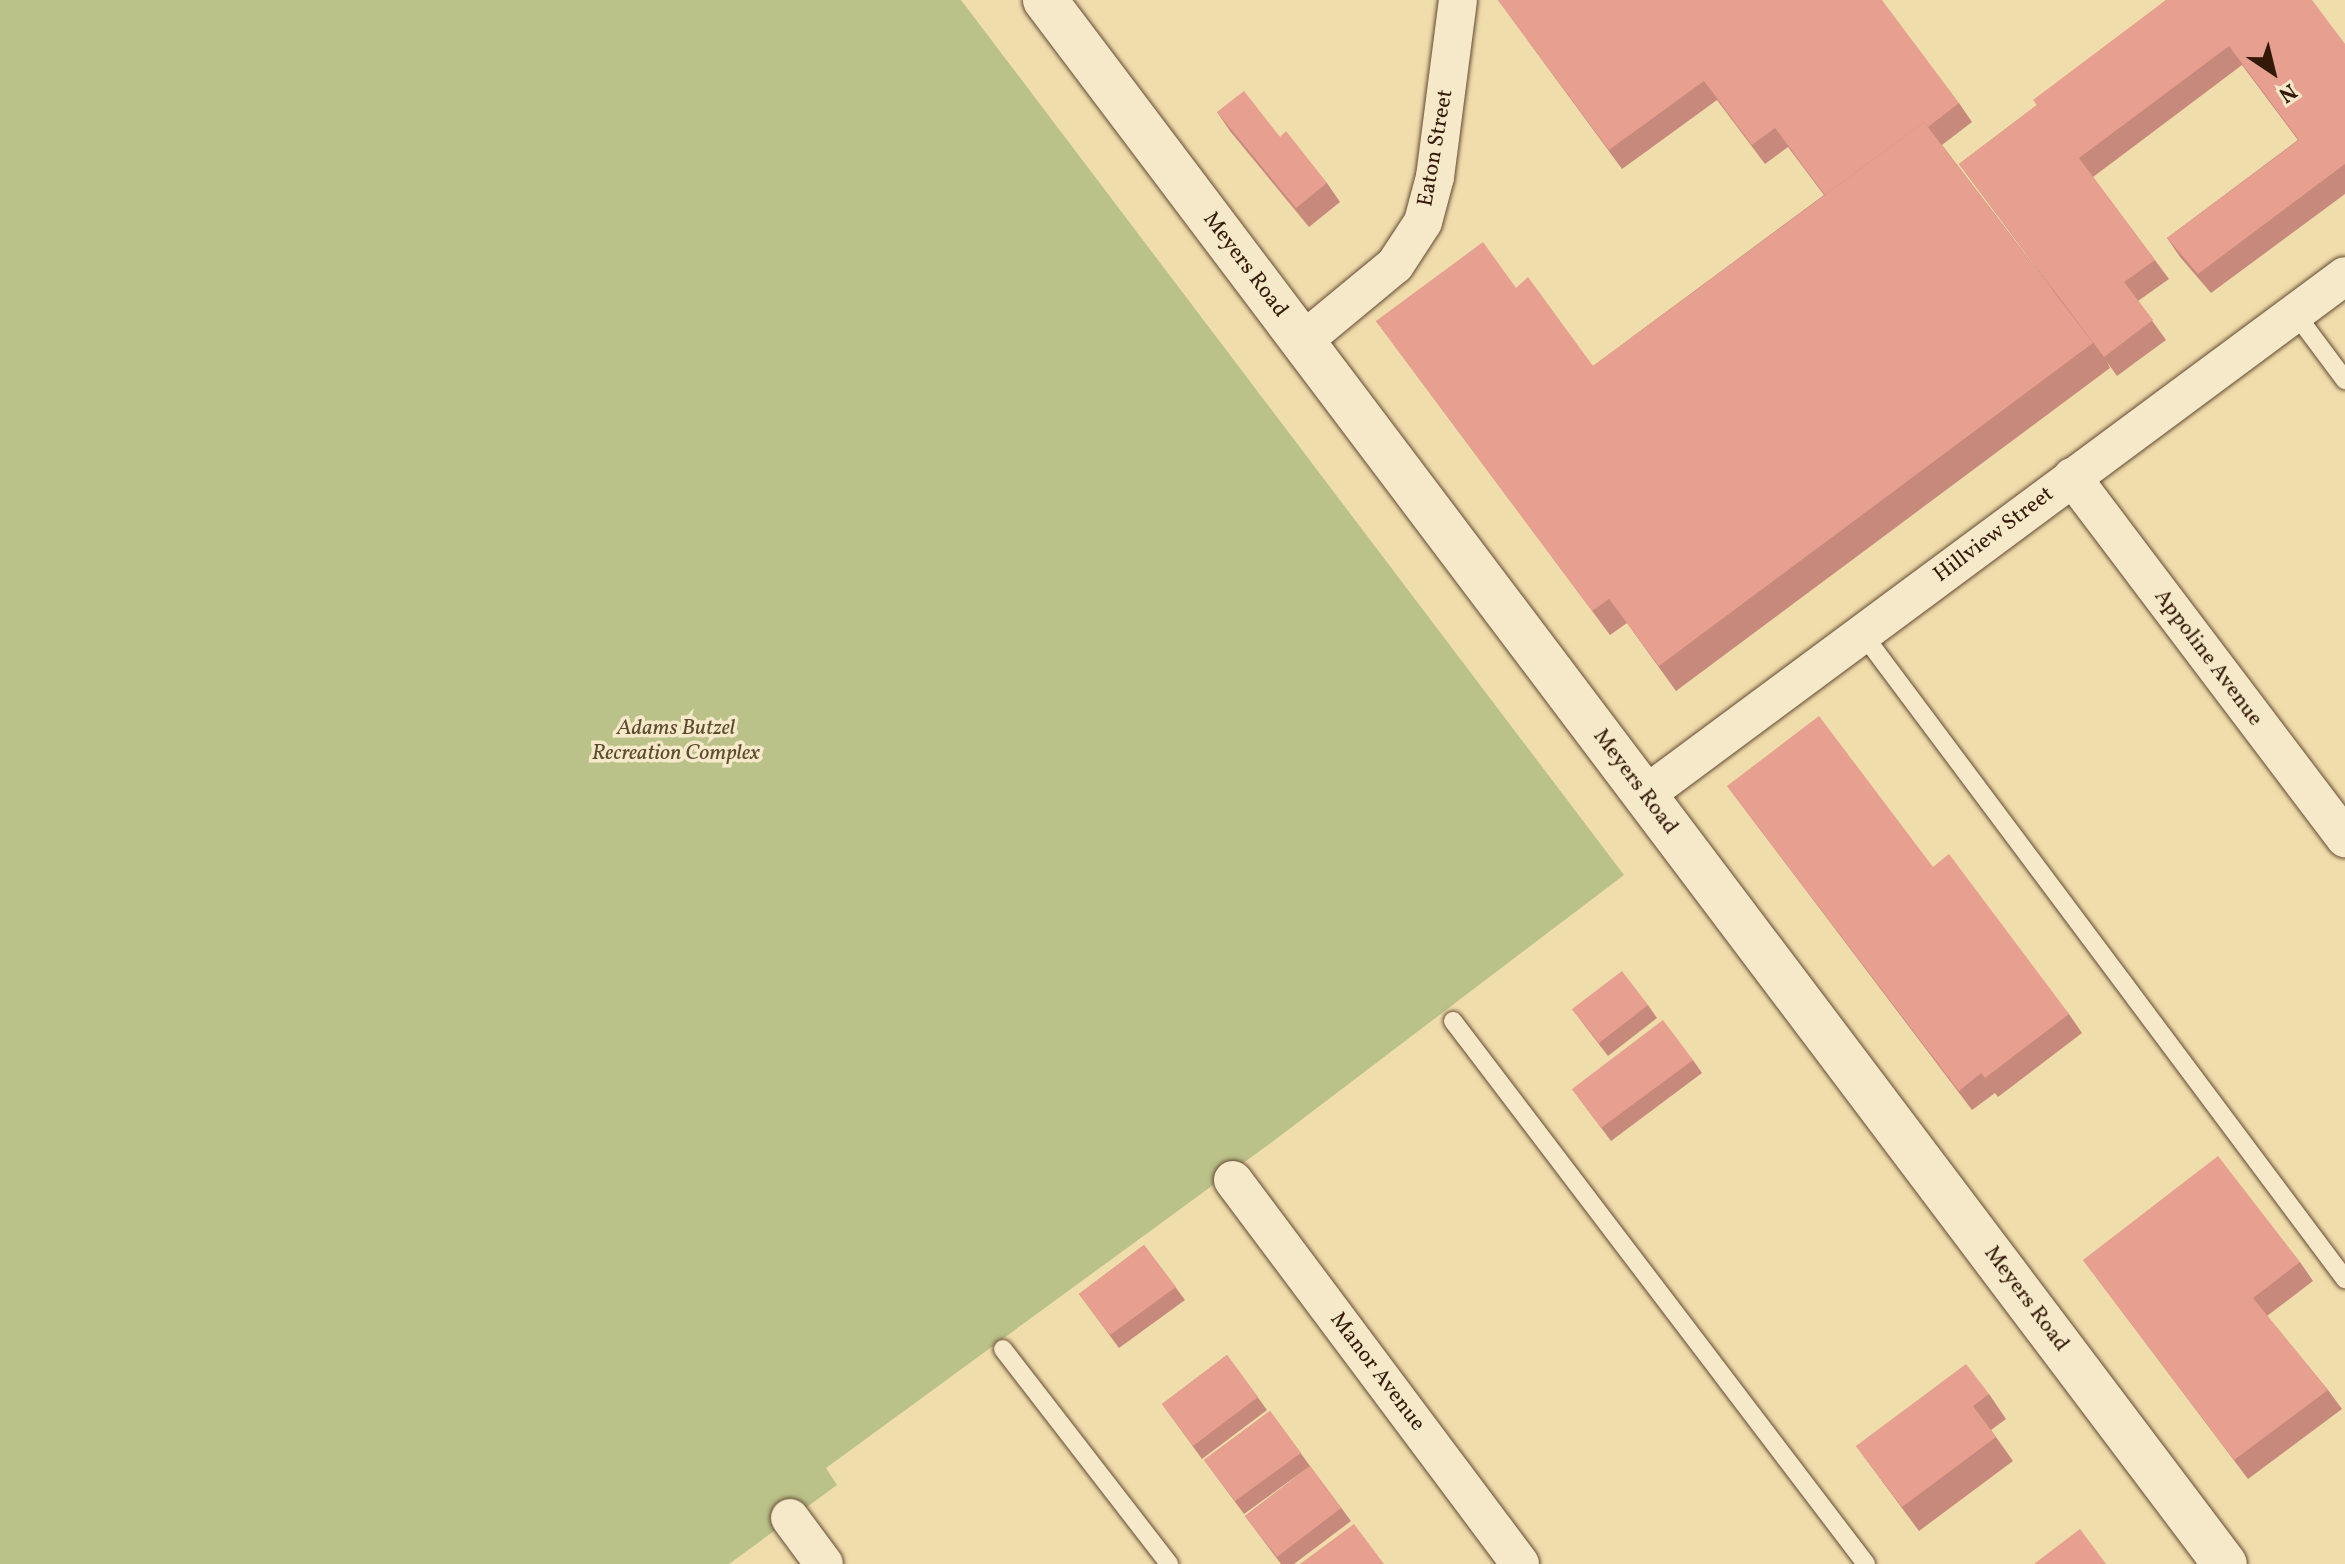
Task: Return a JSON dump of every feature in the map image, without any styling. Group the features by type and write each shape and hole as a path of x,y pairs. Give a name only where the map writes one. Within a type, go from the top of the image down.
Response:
{"street":[{"name":"Meyers Road","path":"1045,0 2225,1564"},
{"name":"Eaton Street","path":"1303,341 1395,265 1423,222 1435,177 1458,0"},
{"name":"Hillview Street","path":"1645,795 2345,276"},
{"name":"Appoline Avenue","path":"2072,477 2345,838"},
{"name":"Manor Avenue","path":"1233,1180 1520,1564"},
{"path":"790,1518 824,1564"}],"lane":[{"path":"2295,313 2345,380"},
{"path":"1862,633 2345,1279"},
{"path":"1453,1021 1866,1564"},
{"path":"1003,1349 1169,1564"}],"green space":[{"name":"Adams Butzel Recreation Complex","path":"0,0 961,0 1624,875 1272,1142 826,1468 837,1485 729,1564 0,1564"}],"building":[{"path":"1498,0 1882,0 1959,103 1928,127 1924,122 1825,195 1775,128 1752,145 1704,81 1609,150"},
{"path":"2166,0 2312,0 2345,44 2345,164 2198,274 2167,238 2299,140 2229,46 2079,158 2155,260 2124,282 2153,320 2104,357 1959,164 2037,105 2033,100"},
{"path":"1244,91 1280,137 1286,131 1327,183 1296,208 1217,112"},
{"path":"1924,122 2093,343 1659,666 1609,599 1592,611 1376,321 1483,242 1516,288 1528,277 1593,366"},
{"path":"1819,716 1933,867 1949,854 2069,1014 1985,1078 1981,1073 1959,1091 1727,786"},
{"path":"1622,971 1648,1005 1599,1043 1572,1009"},
{"path":"1663,1020 1693,1060 1601,1128 1572,1089"},
{"path":"2218,1156 2300,1262 2253,1298 2328,1390 2234,1460 2083,1260"},
{"path":"1144,1245 1176,1287 1110,1335 1079,1294"},
{"path":"1227,1355 1258,1397 1193,1446 1162,1404"},
{"path":"1966,1364 1989,1394 1973,1406 1996,1437 1902,1507 1856,1446"},
{"path":"1270,1411 1301,1453 1235,1501 1204,1460"},
{"path":"1310,1466 1341,1508 1277,1557 1245,1516"},
{"path":"1354,1524 1384,1564 1300,1564"},
{"path":"2080,1529 2106,1564 2034,1564"}]}
